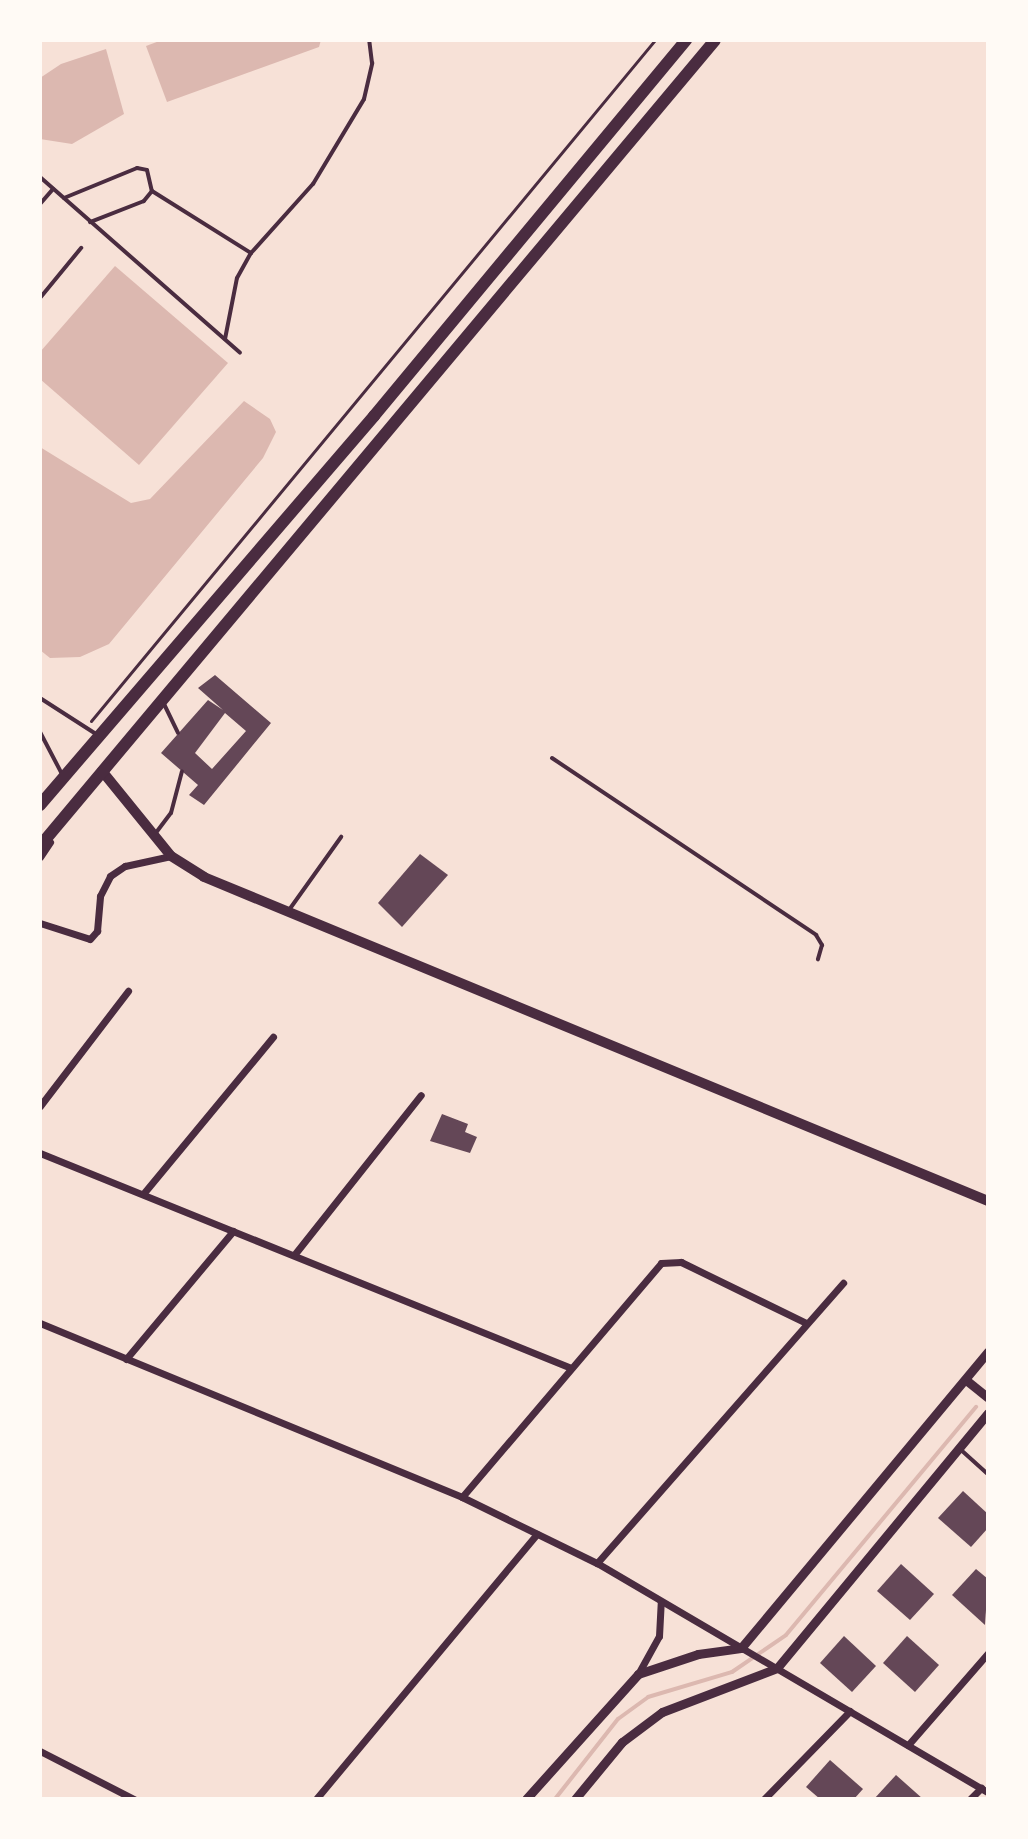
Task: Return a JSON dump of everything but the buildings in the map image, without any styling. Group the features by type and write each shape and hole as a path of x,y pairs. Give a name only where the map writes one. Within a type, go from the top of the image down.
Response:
{"main road":[{"path":"40,805 374,416 686,40"},
{"path":"40,846 715,40"},
{"path":"102,771 171,856 204,877 988,1201"}],"street":[{"path":"40,857 67,815"},
{"path":"40,923 90,939 97,931 100,896 110,876 125,866 171,856"},
{"path":"40,1106 128,991"},
{"path":"143,1194 273,1037"},
{"path":"294,1255 421,1095"},
{"path":"40,1153 569,1367"},
{"path":"126,1359 233,1231"},
{"path":"462,1497 655,1267 669,1260 806,1323"},
{"path":"597,1563 843,1283"},
{"path":"40,1323 462,1497 597,1563 984,1790 970,1799"},
{"path":"638,1674 698,1654 744,1649 988,1352"},
{"path":"966,1380 988,1398"},
{"path":"575,1799 622,1742 662,1712 775,1667 988,1413"},
{"path":"316,1799 537,1534"},
{"path":"526,1799 638,1674 659,1636 661,1602"},
{"path":"908,1745 988,1653"},
{"path":"764,1799 850,1711"},
{"path":"40,1751 134,1799"}],"lane":[{"path":"225,339 237,278 251,253 313,184 364,99 372,63 369,40"},
{"path":"64,198 137,168 147,170 152,191 251,253"},
{"path":"40,177 240,353"},
{"path":"40,204 53,189"},
{"path":"90,222 144,201 152,191"},
{"path":"40,298 81,248"},
{"path":"40,698 98,735"},
{"path":"163,702 178,733"},
{"path":"40,732 63,777"},
{"path":"552,758 816,935 822,945 818,959"},
{"path":"154,835 171,813 182,771"},
{"path":"287,913 341,837"},
{"path":"960,1449 988,1474"}],"path":[{"path":"85,729 655,40"}],"shaded area":[{"path":"162,40 321,40 319,47 167,102 146,46"},
{"path":"106,49 124,114 72,144 40,139 40,78 61,64"},
{"path":"115,266 228,363 139,465 40,379 40,352"},
{"path":"244,401 270,419 276,432 263,458 109,644 80,657 50,658 40,650 40,447 131,503 150,499"}],"waterway":[{"path":"555,1799 618,1719 648,1697 732,1672 786,1635 976,1407"}]}
